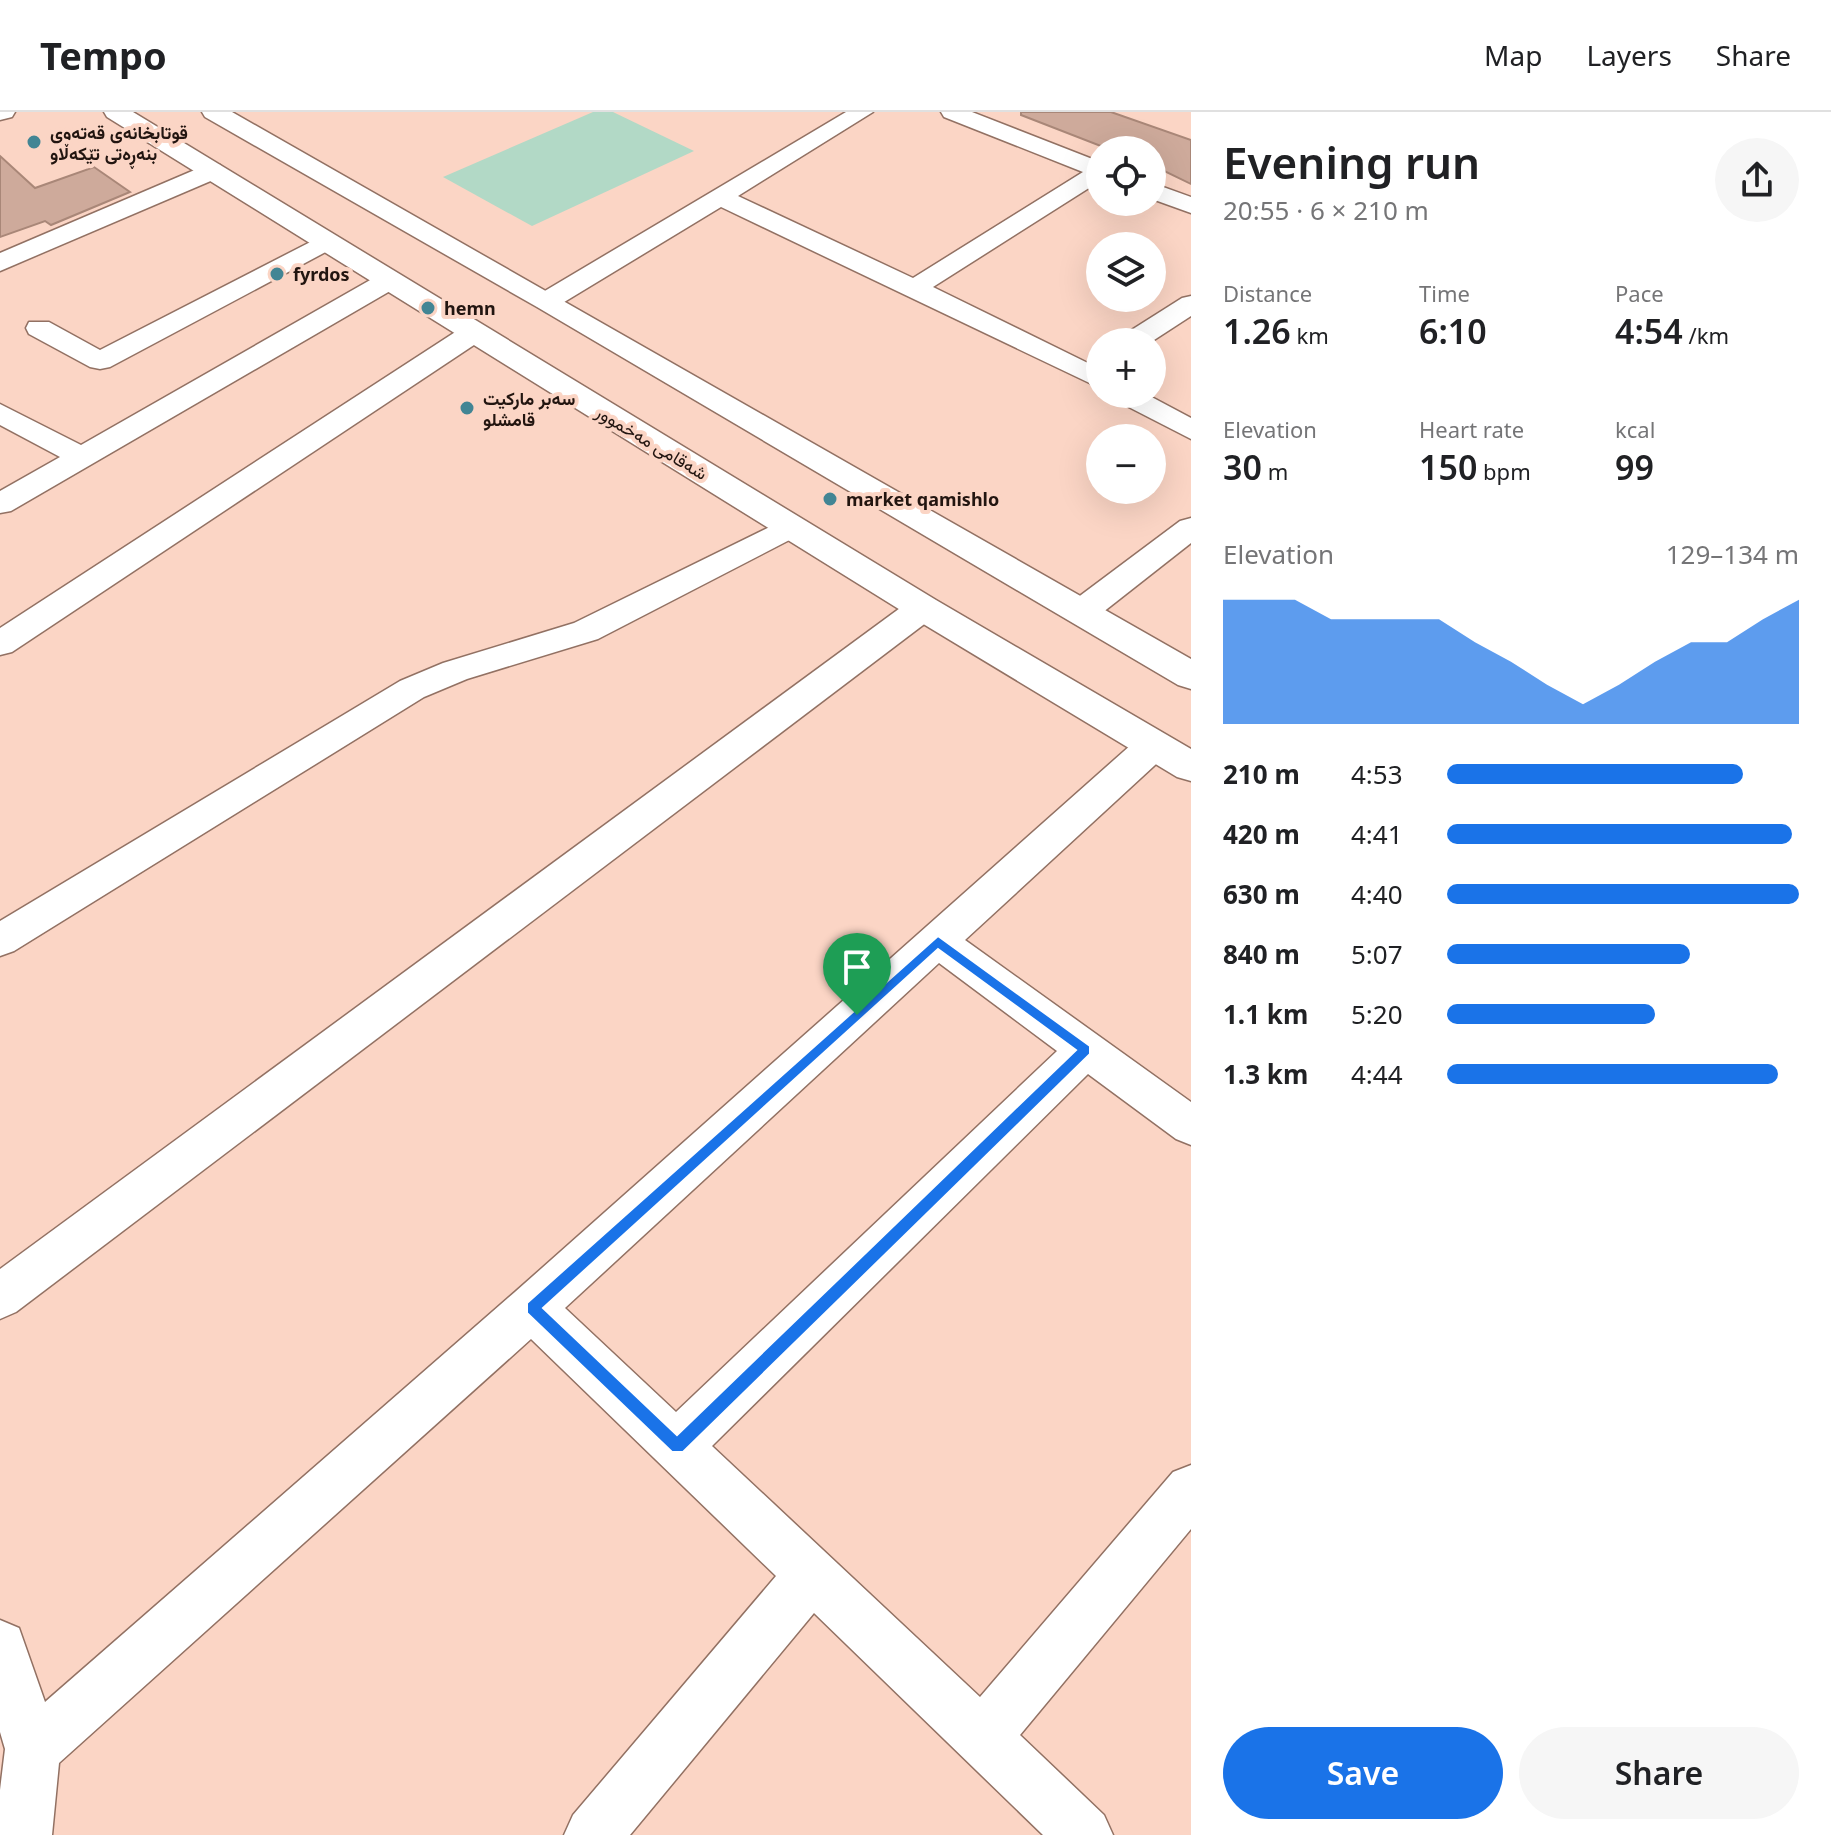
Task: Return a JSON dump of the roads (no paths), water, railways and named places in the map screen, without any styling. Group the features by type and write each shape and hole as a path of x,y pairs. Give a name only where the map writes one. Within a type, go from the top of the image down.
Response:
{"main road":[{"name":"شەقامی مەخموور","path":"121,115 186,118 547,301 1191,676"},
{"name":"شەقامی مەخموور","path":"186,118 211,171 923,608 1173,756"},
{"path":"0,263 211,171"}],"street":[{"path":"547,301 862,112"},
{"path":"952,112 1086,165"},
{"path":"914,288 1086,179"},
{"path":"1166,196 1191,206"},
{"path":"720,197 1086,368"},
{"path":"39,328 100,361 326,242"},
{"path":"0,504 388,281"},
{"path":"1154,328 1191,304"},
{"path":"0,644 473,333"},
{"path":"1151,408 1191,430"},
{"path":"0,413 81,457"},
{"path":"0,940 412,689 455,671 586,631 790,527"},
{"path":"1081,612 1191,528"},
{"path":"0,1297 923,608"},
{"path":"33,1749 532,1308 938,941 1173,756"},
{"path":"938,941 1191,1126"},
{"path":"677,1446 1085,1050"},
{"path":"532,1308 1084,1835"},
{"path":"982,1737 1191,1490"},
{"path":"593,1835 811,1575"},
{"path":"0,1647 33,1749 23,1835"}],"place":[{"name":"قوتابخانەی قەتەوی بنەڕەتی تێکەڵاو","path":"34,142"},
{"name":"fyrdos","path":"277,274"},
{"name":"hemn","path":"428,308"},
{"name":"سەبر مارکیت قامشلو","path":"467,408"},
{"name":"market qamishlo","path":"830,499"}]}
